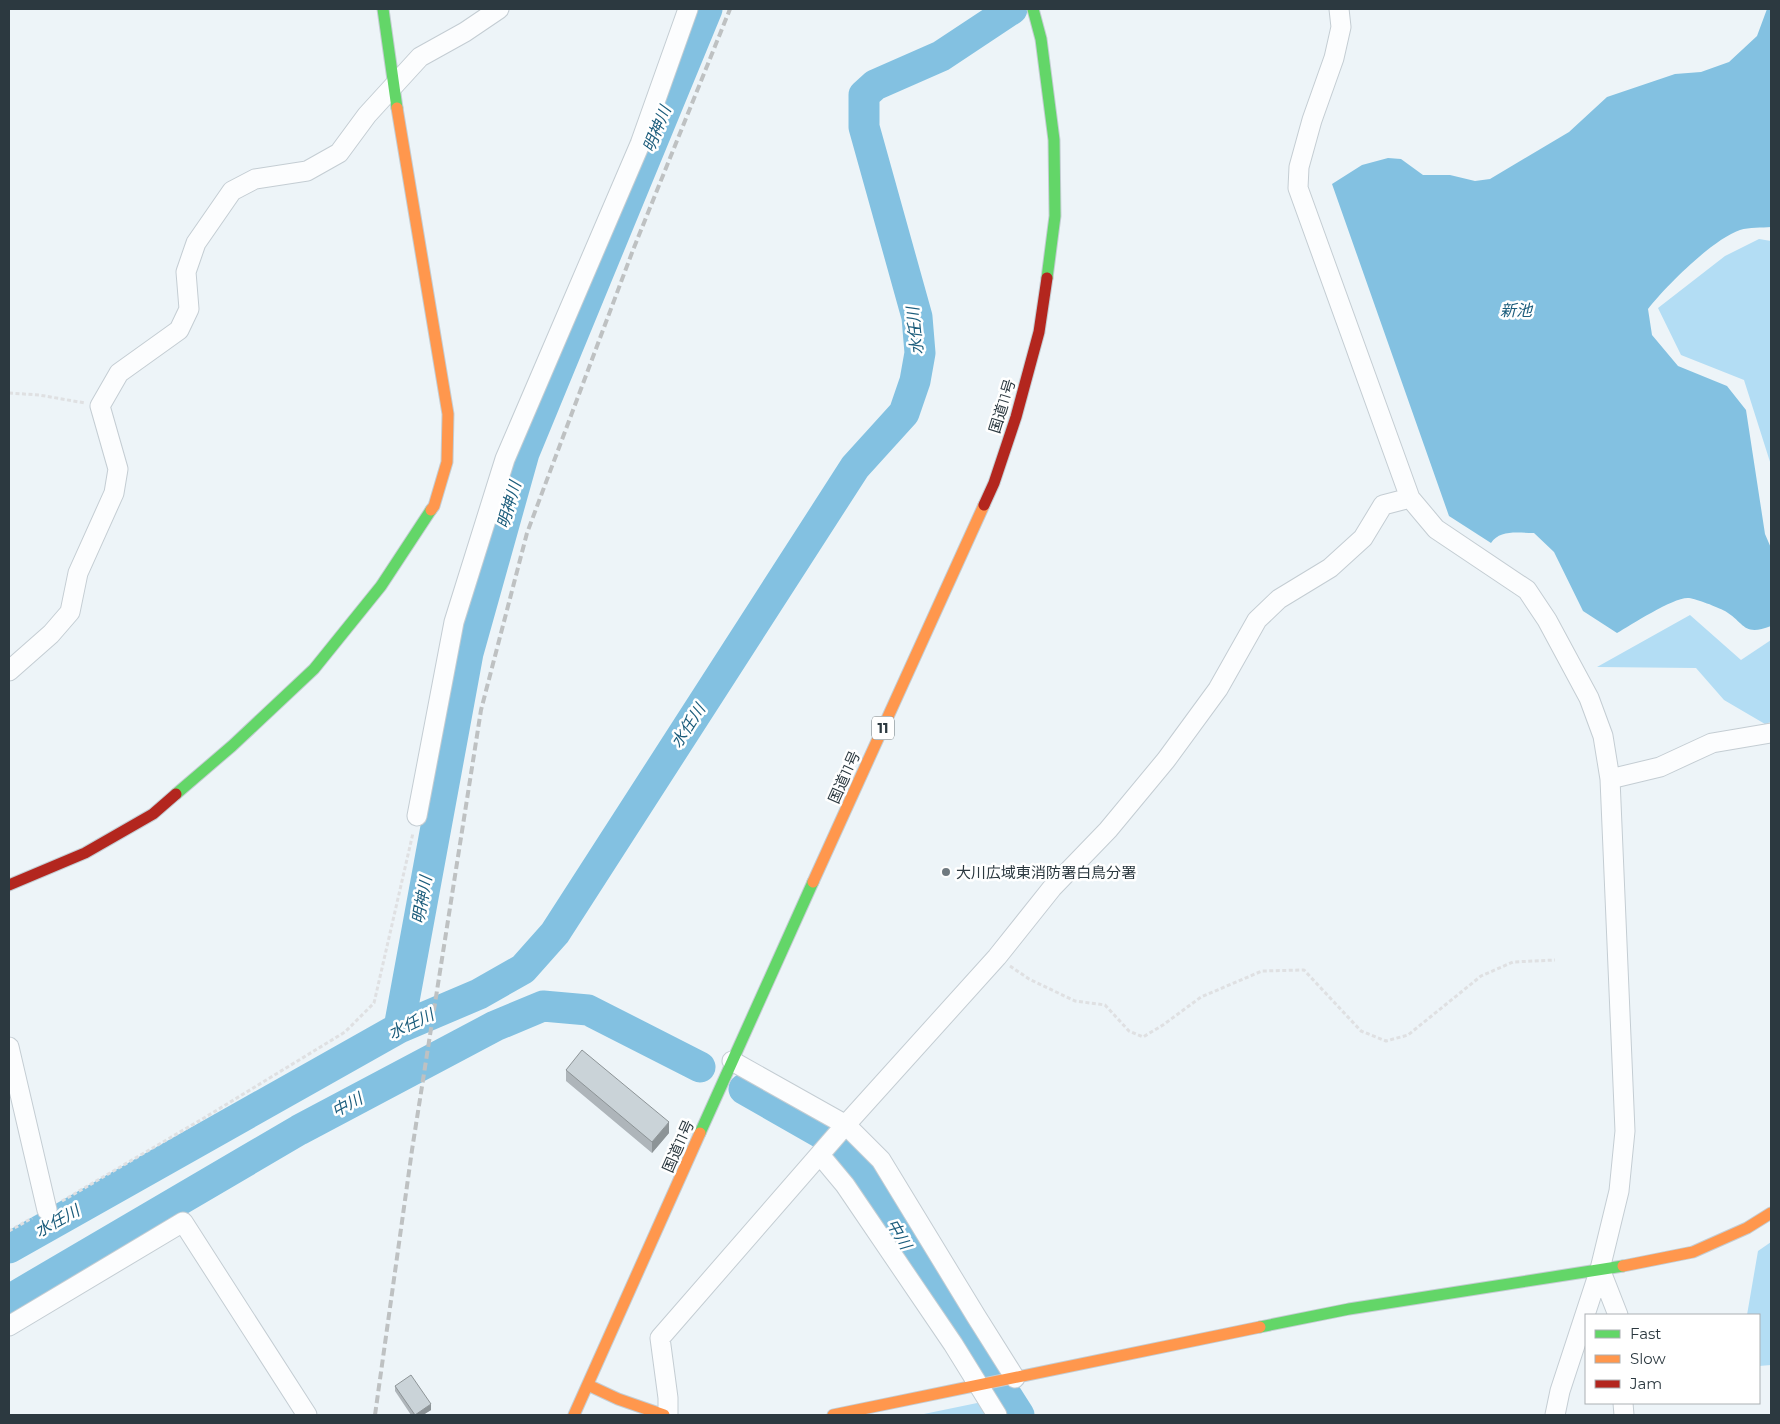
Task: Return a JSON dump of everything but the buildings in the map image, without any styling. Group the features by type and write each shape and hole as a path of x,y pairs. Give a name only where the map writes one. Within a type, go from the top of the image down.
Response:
{"main road":[{"path":"9,885 85,853 152,814 232,746 314,669 381,586 434,506 447,462 448,414 383,9"},
{"name":"国道11号","path":"574,1415 994,483 1016,417 1039,332 1055,216 1054,140 1041,39 1033,9"},
{"path":"833,1415 1349,1309 1634,1264 1694,1252 1747,1228 1771,1213"},
{"path":"588,1385 618,1399 666,1415"}],"street":[{"path":"9,671 51,634 70,612 78,573 114,493 118,469 100,406 119,373 179,330 189,309 186,272 196,242 232,191 255,179 307,171 338,153 367,115 420,57 465,32 498,9"},
{"path":"417,816 454,622 505,459 640,144 688,9"},
{"path":"1339,9 1341,27 1334,58 1312,120 1299,167 1298,188 1410,498 1436,529 1527,590 1547,620 1589,698 1603,736 1610,779 1625,1131 1619,1191 1600,1269 1585,1314"},
{"path":"666,1415 668,1398 660,1338 997,957 1052,888 1108,830 1166,760 1218,689 1257,620 1279,599 1330,568 1363,538 1383,505 1410,498"},
{"path":"1610,779 1660,767 1712,743 1771,733"},
{"path":"9,1047 47,1210"},
{"path":"732,1061 844,1128 881,1160 1015,1378"},
{"path":"820,1155 851,1193 953,1344 977,1386 997,1415"},
{"path":"9,1326 183,1222 307,1415"},
{"path":"1600,1269 1618,1314"},
{"path":"1555,1415 1560,1391 1585,1315"}],"path":[{"path":"9,393 39,395 100,406"},
{"path":"9,1231 204,1118 345,1032 374,1003 417,816"},
{"path":"1029,979 1075,1001 1104,1005 1129,1031 1143,1037 1201,997 1262,971 1304,970 1360,1030 1386,1041 1408,1035 1481,976 1513,962 1555,960"}],"shaded area":[{"path":"1759,239 1771,241 1771,465 1744,380 1681,355 1658,308 1725,256"},
{"path":"1690,615 1741,660 1771,640 1771,722 1765,724 1724,700 1696,668 1597,667"},
{"path":"1771,1242 1771,1365 1760,1366 1760,1314 1747,1314 1758,1251"},
{"path":"982,1402 989,1415 919,1415"}],"water":[{"name":"新池","path":"1767,9 1771,9 1771,227 1740,230 1717,243 1678,276 1648,309 1652,335 1678,366 1727,386 1746,410 1765,534 1771,548 1771,626 1755,630 1749,629 1725,611 1689,598 1664,606 1617,633 1583,611 1554,552 1534,533 1516,532 1505,534 1499,536 1491,543 1449,516 1332,184 1362,165 1388,158 1401,159 1423,175 1450,175 1475,181 1490,179 1569,132 1607,97 1675,74 1701,72 1729,62 1757,36"}],"waterway":[{"name":"明神川","path":"399,1028 468,653 524,453 707,9"},
{"name":"水任川","path":"9,1248 399,1028 479,994 523,969 555,933 855,467 904,413 915,381 920,353 917,317 864,127 864,95 875,85 941,56 1012,9"},
{"name":"中川","path":"9,1300 299,1130 495,1026 543,1006 588,1010 700,1067"},
{"name":"中川","path":"744,1089 821,1133 860,1165 907,1249 982,1357 1019,1415"}],"railway":[{"path":"375,1415 412,1150 481,710 527,533 633,250 730,9"}],"traffic: fast":[{"path":"383,9 397,108"},
{"path":"1033,9 1041,39 1054,140 1055,216 1047,278"},
{"path":"176,794 232,746 314,669 381,586 431,510"},
{"path":"700,1133 813,882"},
{"path":"1260,1327 1349,1309 1623,1266"}],"traffic: slow":[{"path":"397,108 448,414 447,462 434,506 431,510"},
{"path":"813,882 984,505"},
{"path":"574,1415 700,1133"},
{"path":"1623,1266 1693,1252 1747,1228 1771,1213"},
{"path":"833,1415 1260,1327"},
{"path":"588,1385 618,1399 664,1415"}],"traffic: jam":[{"path":"984,505 994,483 1016,417 1039,332 1047,278"},
{"path":"9,885 85,853 153,814 176,794"}],"place":[{"name":"大川広域東消防署白鳥分署","path":"946,872"}]}
